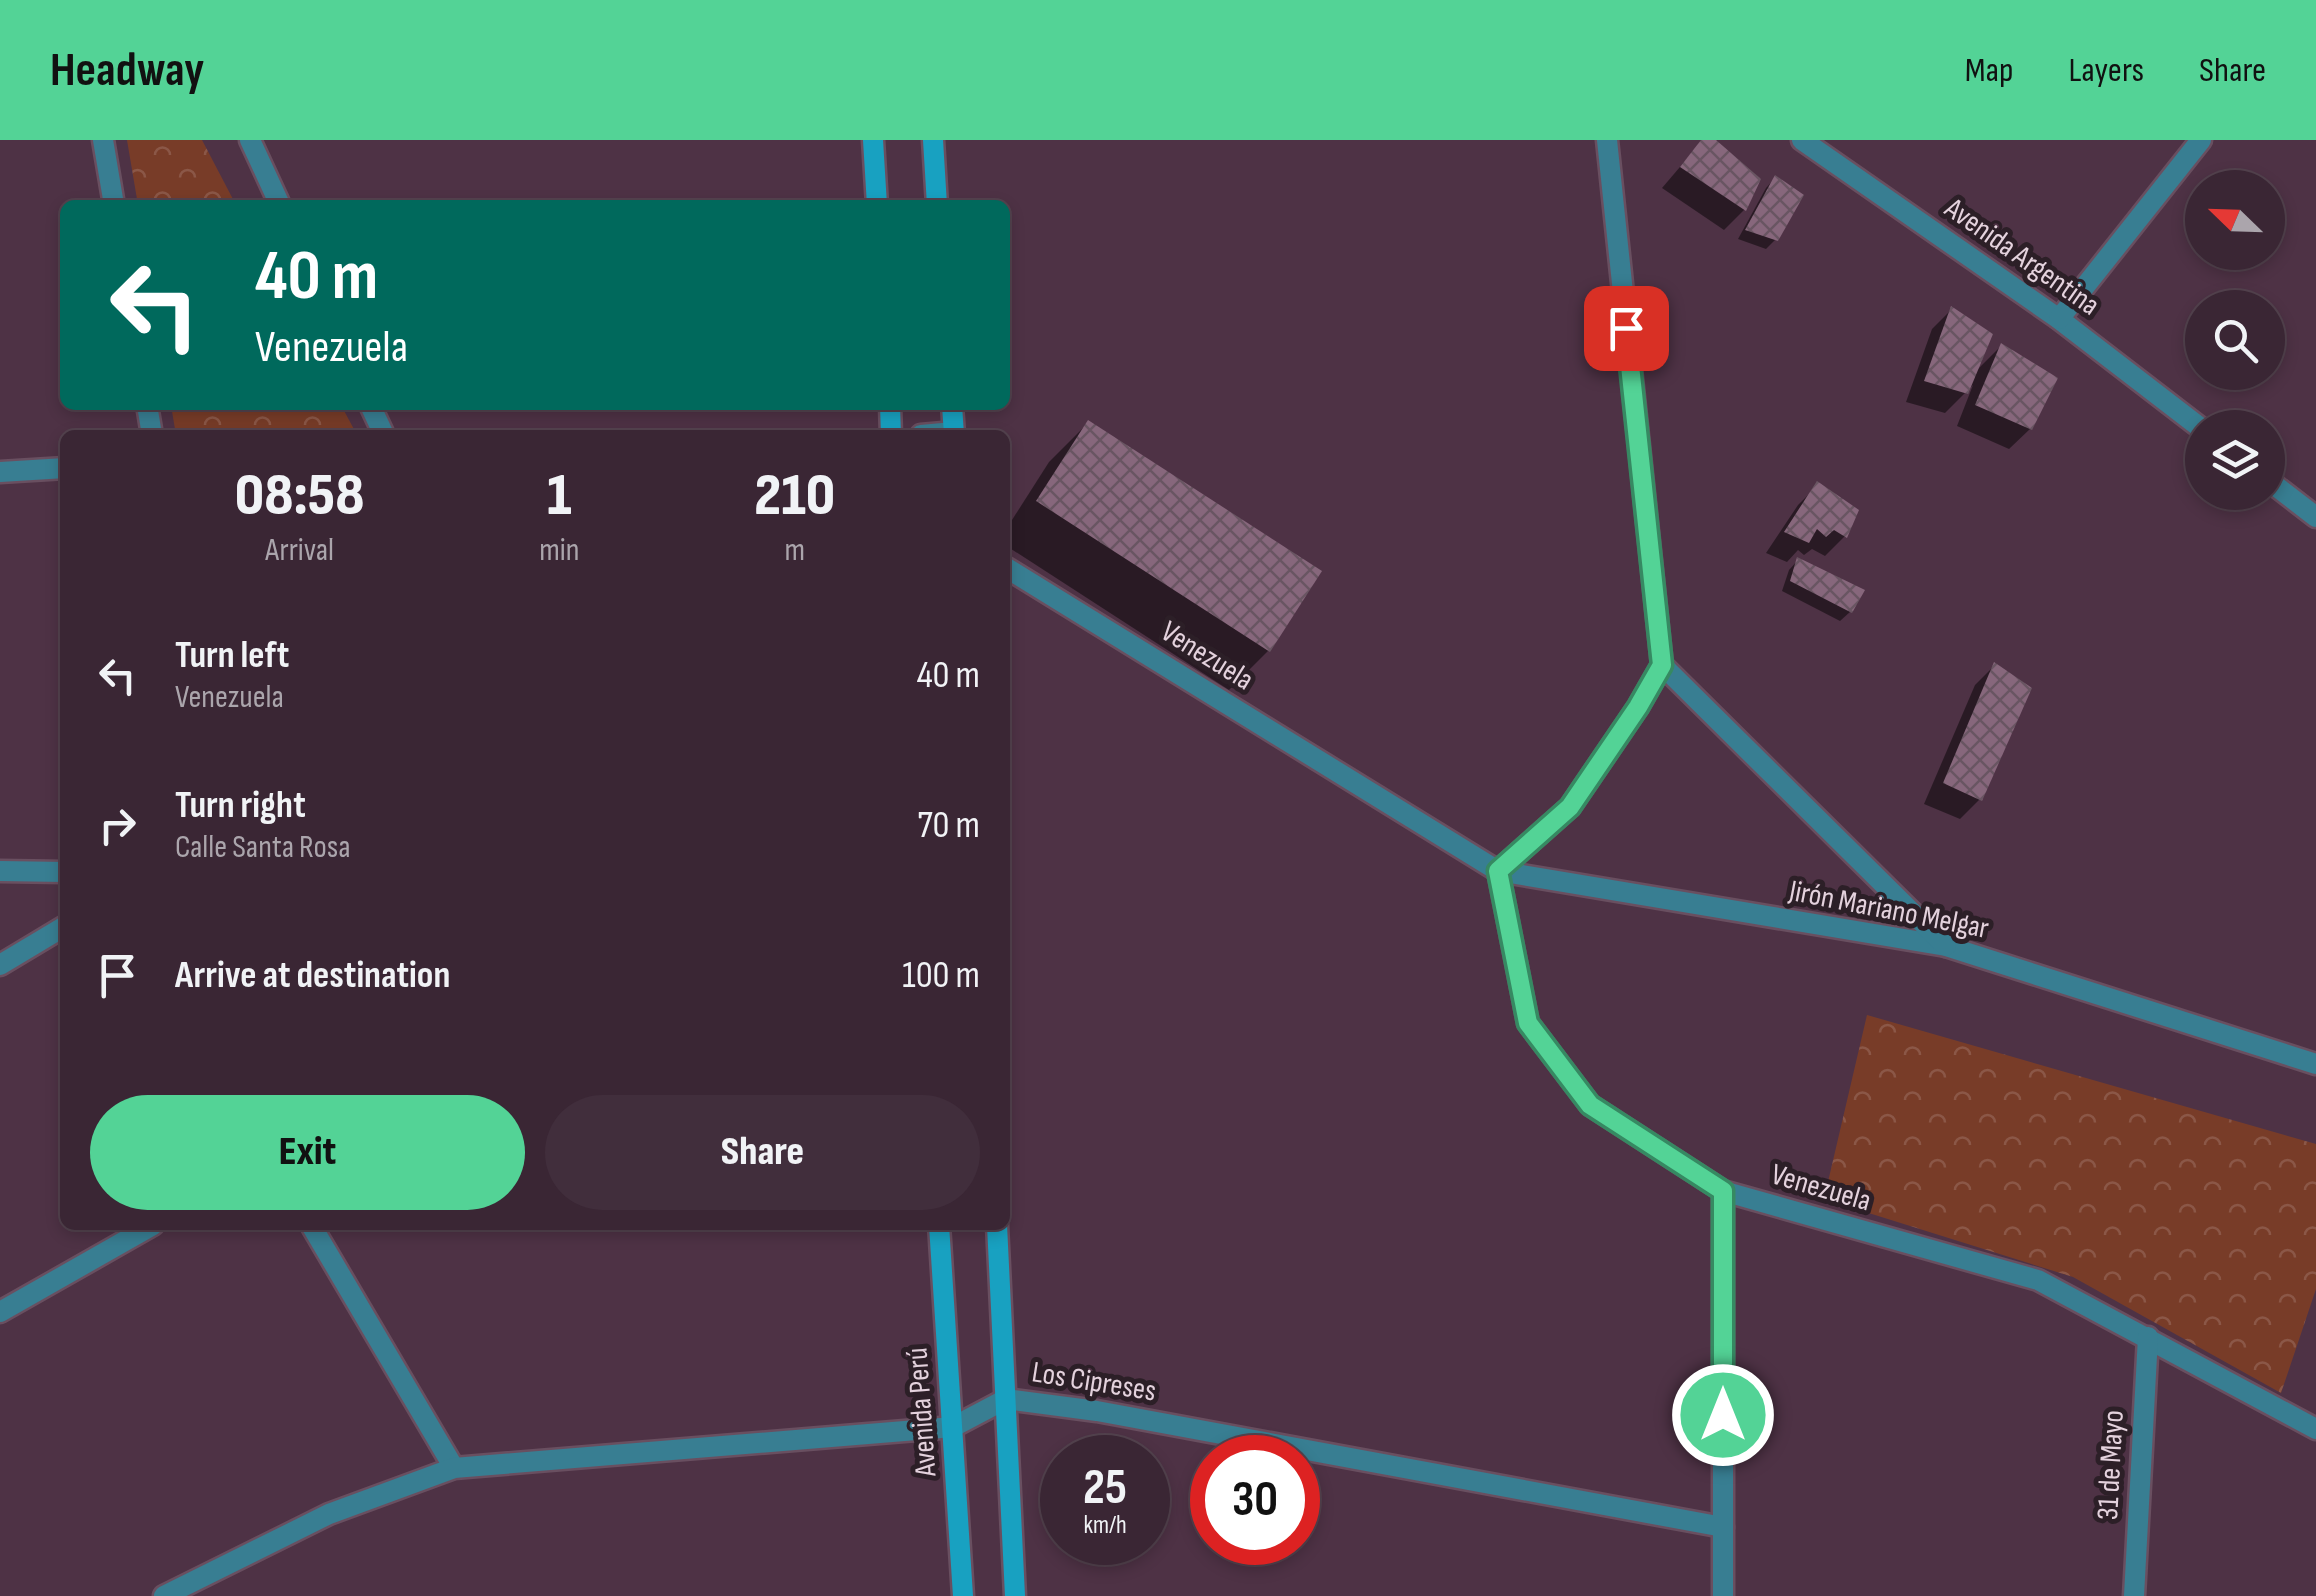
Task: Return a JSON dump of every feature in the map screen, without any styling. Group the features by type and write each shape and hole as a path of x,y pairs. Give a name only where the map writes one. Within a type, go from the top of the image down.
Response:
{"main road":[{"path":"873,140 877,200"},
{"path":"933,140 938,200"},
{"name":"Avenida Perú","path":"939,1230 964,1596"},
{"path":"997,1230 1015,1596"}],"street":[{"path":"103,140 113,200"},
{"path":"250,140 278,200"},
{"path":"1498,871 1570,807 1662,665 1607,140"},
{"name":"Avenida Argentina","path":"1802,140 2059,318 2185,417"},
{"path":"2059,318 2201,140"},
{"path":"0,472 60,468"},
{"path":"2285,493 2316,517"},
{"name":"Venezuela","path":"1010,570 1498,871 1528,1023 1590,1105 1723,1191 2038,1280 2316,1428"},
{"path":"1662,665 1946,946"},
{"path":"0,871 60,872"},
{"name":"Jirón Mariano Melgar","path":"1498,871 1946,946 2316,1064"},
{"path":"0,964 60,929"},
{"path":"1723,1191 1723,1596"},
{"path":"0,1312 145,1230"},
{"path":"315,1230 454,1468"},
{"name":"31 de Mayo","path":"2134,1596 2148,1336"},
{"name":"Los Cipreses","path":"164,1596 328,1514 454,1468 953,1427 1006,1398 1117,1414 1724,1527"}],"green space":[{"path":"127,140 202,140 233,200 137,200"},
{"path":"172,410 344,410 354,430 175,430"},
{"path":"1867,1015 2316,1144 2316,1289 2281,1393 2073,1277 1824,1199"}],"building":[{"path":"1701,140 1716,140 1761,179 1746,211 1680,167"},
{"path":"1775,175 1804,195 1778,241 1745,230"},
{"path":"1951,306 1993,334 1968,394 1924,381"},
{"path":"2001,343 2058,378 2032,430 1975,405"},
{"path":"1088,420 1322,571 1270,652 1036,501"},
{"path":"1817,481 1859,510 1847,538 1834,530 1826,537 1817,529 1809,543 1784,532"},
{"path":"1797,557 1865,590 1852,613 1790,581"},
{"path":"1994,662 2032,688 1982,801 1943,783"}],"route":[{"path":"1626,328 1662,665 1570,807 1498,871 1528,1023 1590,1105 1723,1191 1723,1415"}]}
